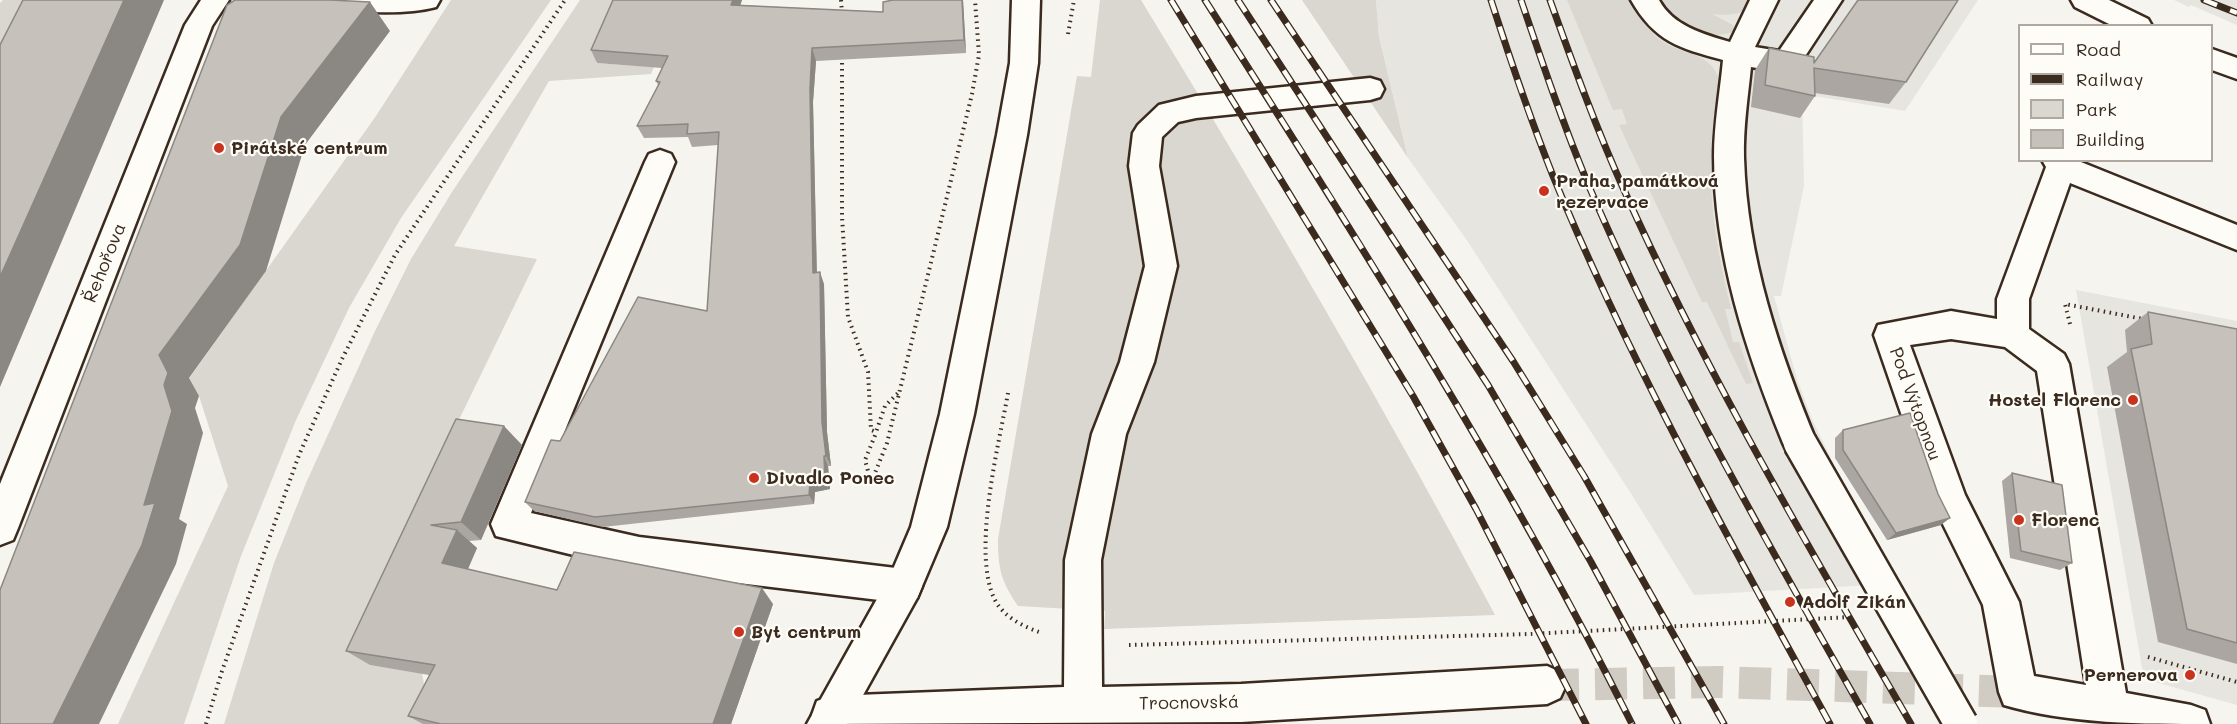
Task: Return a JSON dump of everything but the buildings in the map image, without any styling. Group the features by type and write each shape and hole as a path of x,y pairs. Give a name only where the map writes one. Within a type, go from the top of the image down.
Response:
{"street":[{"name":"Řehořova","path":"0,528 199,25 214,0"},
{"path":"346,0 398,2 426,0"},
{"path":"829,719 904,586 929,527 954,424 1012,135 1024,63 1026,0"},
{"path":"1645,0 1654,16 1674,33 1738,54 1786,63 1828,0"},
{"path":"1764,0 1738,54 1730,154 1732,204 1740,254 1779,392 1800,443 1961,724"},
{"path":"2085,0 2134,24"},
{"path":"2213,60 2237,69"},
{"path":"1083,705 1083,560 1107,446 1137,362 1161,266 1144,166 1148,133 1169,113 1196,107 1370,89"},
{"path":"660,162 509,524 639,554 904,586"},
{"path":"2013,335 2013,299 2059,164 2237,238"},
{"name":"Pod Výtopnou","path":"1951,325 2013,335 2052,364 2109,708 2018,692 2001,602 1949,500 1890,335 1951,325"},
{"name":"Trocnovská","path":"829,719 996,716 1083,705 1240,703 1547,685"},
{"path":"2109,708 2191,724"}],"path":[{"path":"206,724 222,671 299,455 342,359 396,255 509,81 565,0"},
{"path":"841,0 842,22"},
{"path":"900,390 885,406 865,460 871,483 887,443 900,390 915,322 974,84 979,55 975,0"},
{"path":"1066,44 1074,0"},
{"path":"842,56 842,216 848,317 868,372 871,430 876,432"},
{"path":"2070,327 2065,304 2145,320"},
{"path":"1010,384 985,545 988,576 994,598 1021,625 1057,639 1102,646 1530,634"},
{"path":"2179,666 2237,682"}],"shaded area":[{"path":"1376,0 1978,0 1905,111 1802,94 1804,186 1781,296 1774,296 1797,379 1812,419 1891,584 1694,595 1466,239 1408,158 1379,37"},
{"path":"2174,0 2237,0 2237,25 2191,5 2189,7"},
{"path":"2076,290 2237,321 2237,705 2144,679"}],"green space":[{"path":"3,0 48,0 0,97 0,3"},
{"path":"451,0 551,0 401,218 349,308 296,420 241,556 184,724 118,724 228,486 199,396 186,383 376,116"},
{"path":"580,0 625,0 596,63 654,67 651,74 549,81 454,246 537,259 454,430 475,439 370,665 422,673 431,724 224,724 274,563 306,483 375,331 411,259 452,192"},
{"path":"1100,0 1141,0 1322,305 1495,615 1104,629 1105,611 1018,606 1012,597 1002,574 998,539 1077,76 1091,77"},
{"path":"1302,0 1376,0 1379,37 1408,158"},
{"path":"1567,0 1632,0 1653,34 1673,47 1700,57 1716,71 1720,87 1711,145 1713,214 1731,309 1725,309 1733,342 1739,342 1753,383 1746,384 1707,302 1702,302 1619,125 1627,124 1622,109 1613,110"},
{"path":"1662,0 1752,0 1745,10 1735,14 1712,14 1733,25 1734,29 1732,32 1712,34 1702,33 1682,24 1667,9"}],"tunnel":[{"path":"1547,685 1720,682 2018,692"}],"railway":[{"path":"1171,0 1413,396 1476,509 1586,724"},
{"path":"1205,0 1318,177 1428,356 1533,538 1632,724"},
{"path":"1238,0 1488,385 1591,562 1678,724"},
{"path":"1271,0 1513,361 1584,476 1724,724"},
{"path":"1491,0 1520,88 1553,176 1615,316 1684,454 1830,724"},
{"path":"1521,0 1579,161 1619,254 1722,458 1870,724"},
{"path":"1550,0 1614,167 1656,259 1761,461 1911,724"},
{"path":"2204,0 2237,13"}],"place":[{"name":"Pirátské centrum","path":"219,148"},
{"name":"Praha, památková rezervace","path":"1544,191"},
{"name":"Hostel Florenc","path":"2133,400"},
{"name":"Divadlo Ponec","path":"754,478"},
{"name":"Florenc","path":"2019,520"},
{"name":"Adolf Zikán","path":"1790,602"},
{"name":"Byt centrum","path":"739,632"},
{"name":"Pernerova","path":"2190,675"}]}
